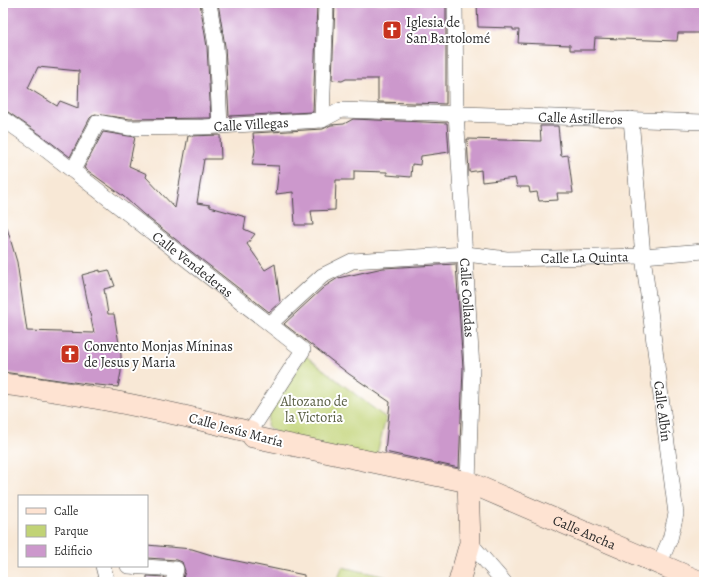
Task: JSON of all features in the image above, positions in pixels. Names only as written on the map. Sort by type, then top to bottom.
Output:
[{"type":"street","points":[[209,3],[216,46],[220,126]]},
{"type":"street","points":[[322,120],[326,3]]},
{"type":"street","name":"Calle Colladas","points":[[455,3],[456,113],[472,368],[468,482]]},
{"type":"street","name":"Calle Villegas","points":[[73,170],[98,122],[129,128],[220,126],[322,120],[341,110],[456,113]]},
{"type":"street","name":"Calle Astilleros","points":[[456,113],[704,122]]},
{"type":"street","name":"Calle Vendederas","points":[[3,119],[73,170],[271,323],[303,350],[250,432]]},
{"type":"street","name":"Calle Albín","points":[[631,119],[643,256],[676,514],[670,539],[658,565]]},
{"type":"street","name":"Calle La Quinta","points":[[271,323],[322,276],[352,261],[466,254],[507,259],[643,256],[704,251]]},
{"type":"street","name":"Calle Jesús María","points":[[3,384],[61,391],[160,410],[250,432],[253,437],[468,482]]},
{"type":"street","points":[[459,582],[470,543],[468,482]]},
{"type":"street","name":"Calle Ancha","points":[[468,482],[658,565],[701,582]]},
{"type":"street","points":[[470,543],[504,582]]},
{"type":"street","points":[[103,567],[107,582]]},
{"type":"street","points":[[144,567],[176,569],[173,582]]},
{"type":"green space","name":"Altozano de la Victoria","points":[[306,356],[386,418],[376,458],[284,439],[267,426],[269,411]]},
{"type":"green space","points":[[342,567],[387,577],[384,582],[337,582]]},
{"type":"green space","points":[[327,578],[337,582],[326,582]]},
{"type":"building","points":[[3,3],[200,3],[207,47],[211,118],[130,119],[95,114],[90,118],[70,157],[41,135],[3,110]],"holes":[[[38,67],[79,71],[78,108],[60,101],[57,106],[28,88]]]},
{"type":"building","points":[[218,3],[317,3],[313,112],[229,116],[225,46]]},
{"type":"building","name":"Iglesia de San Bartolomé","points":[[335,3],[446,4],[446,104],[378,102],[378,79],[346,79],[342,81],[332,80]]},
{"type":"building","points":[[477,3],[704,3],[704,33],[678,33],[677,41],[595,38],[594,50],[570,50],[570,45],[518,43],[519,30],[513,30],[513,28],[478,27]]},
{"type":"building","points":[[353,119],[447,123],[449,152],[421,156],[420,165],[412,164],[411,177],[387,175],[387,172],[354,171],[354,180],[336,180],[335,210],[311,211],[313,225],[295,225],[293,192],[276,194],[279,166],[252,165],[255,151],[253,133],[323,129],[331,125],[344,124]]},
{"type":"building","points":[[540,126],[558,126],[561,156],[568,155],[573,193],[557,193],[558,200],[539,201],[537,192],[530,193],[529,187],[517,187],[515,178],[482,182],[481,170],[469,172],[467,139],[541,141]]},
{"type":"building","points":[[103,132],[135,137],[129,166],[147,174],[146,177],[175,208],[188,136],[220,135],[221,159],[204,159],[197,203],[210,205],[210,207],[246,217],[244,229],[255,234],[247,244],[265,270],[275,264],[280,302],[269,312],[143,214],[123,196],[84,168]]},
{"type":"building","points":[[3,228],[7,228],[17,262],[27,331],[94,333],[82,275],[100,270],[100,272],[109,270],[115,286],[104,289],[108,314],[114,314],[121,355],[121,372],[118,387],[3,372]]},
{"type":"building","points":[[456,264],[463,368],[459,468],[385,452],[390,402],[349,374],[284,324],[324,287],[338,278],[383,268]]},
{"type":"building","points":[[148,545],[192,549],[218,557],[304,575],[304,582],[182,582],[185,571],[182,562],[177,560],[148,558]]},
{"type":"building","points":[[147,576],[165,577],[164,582],[147,582]]},
{"type":"place","name":"Iglesia de San Bartolomé","points":[[392,30]]},
{"type":"place","name":"Convento Monjas Míninas de Jesus y Maria","points":[[70,354]]}]
